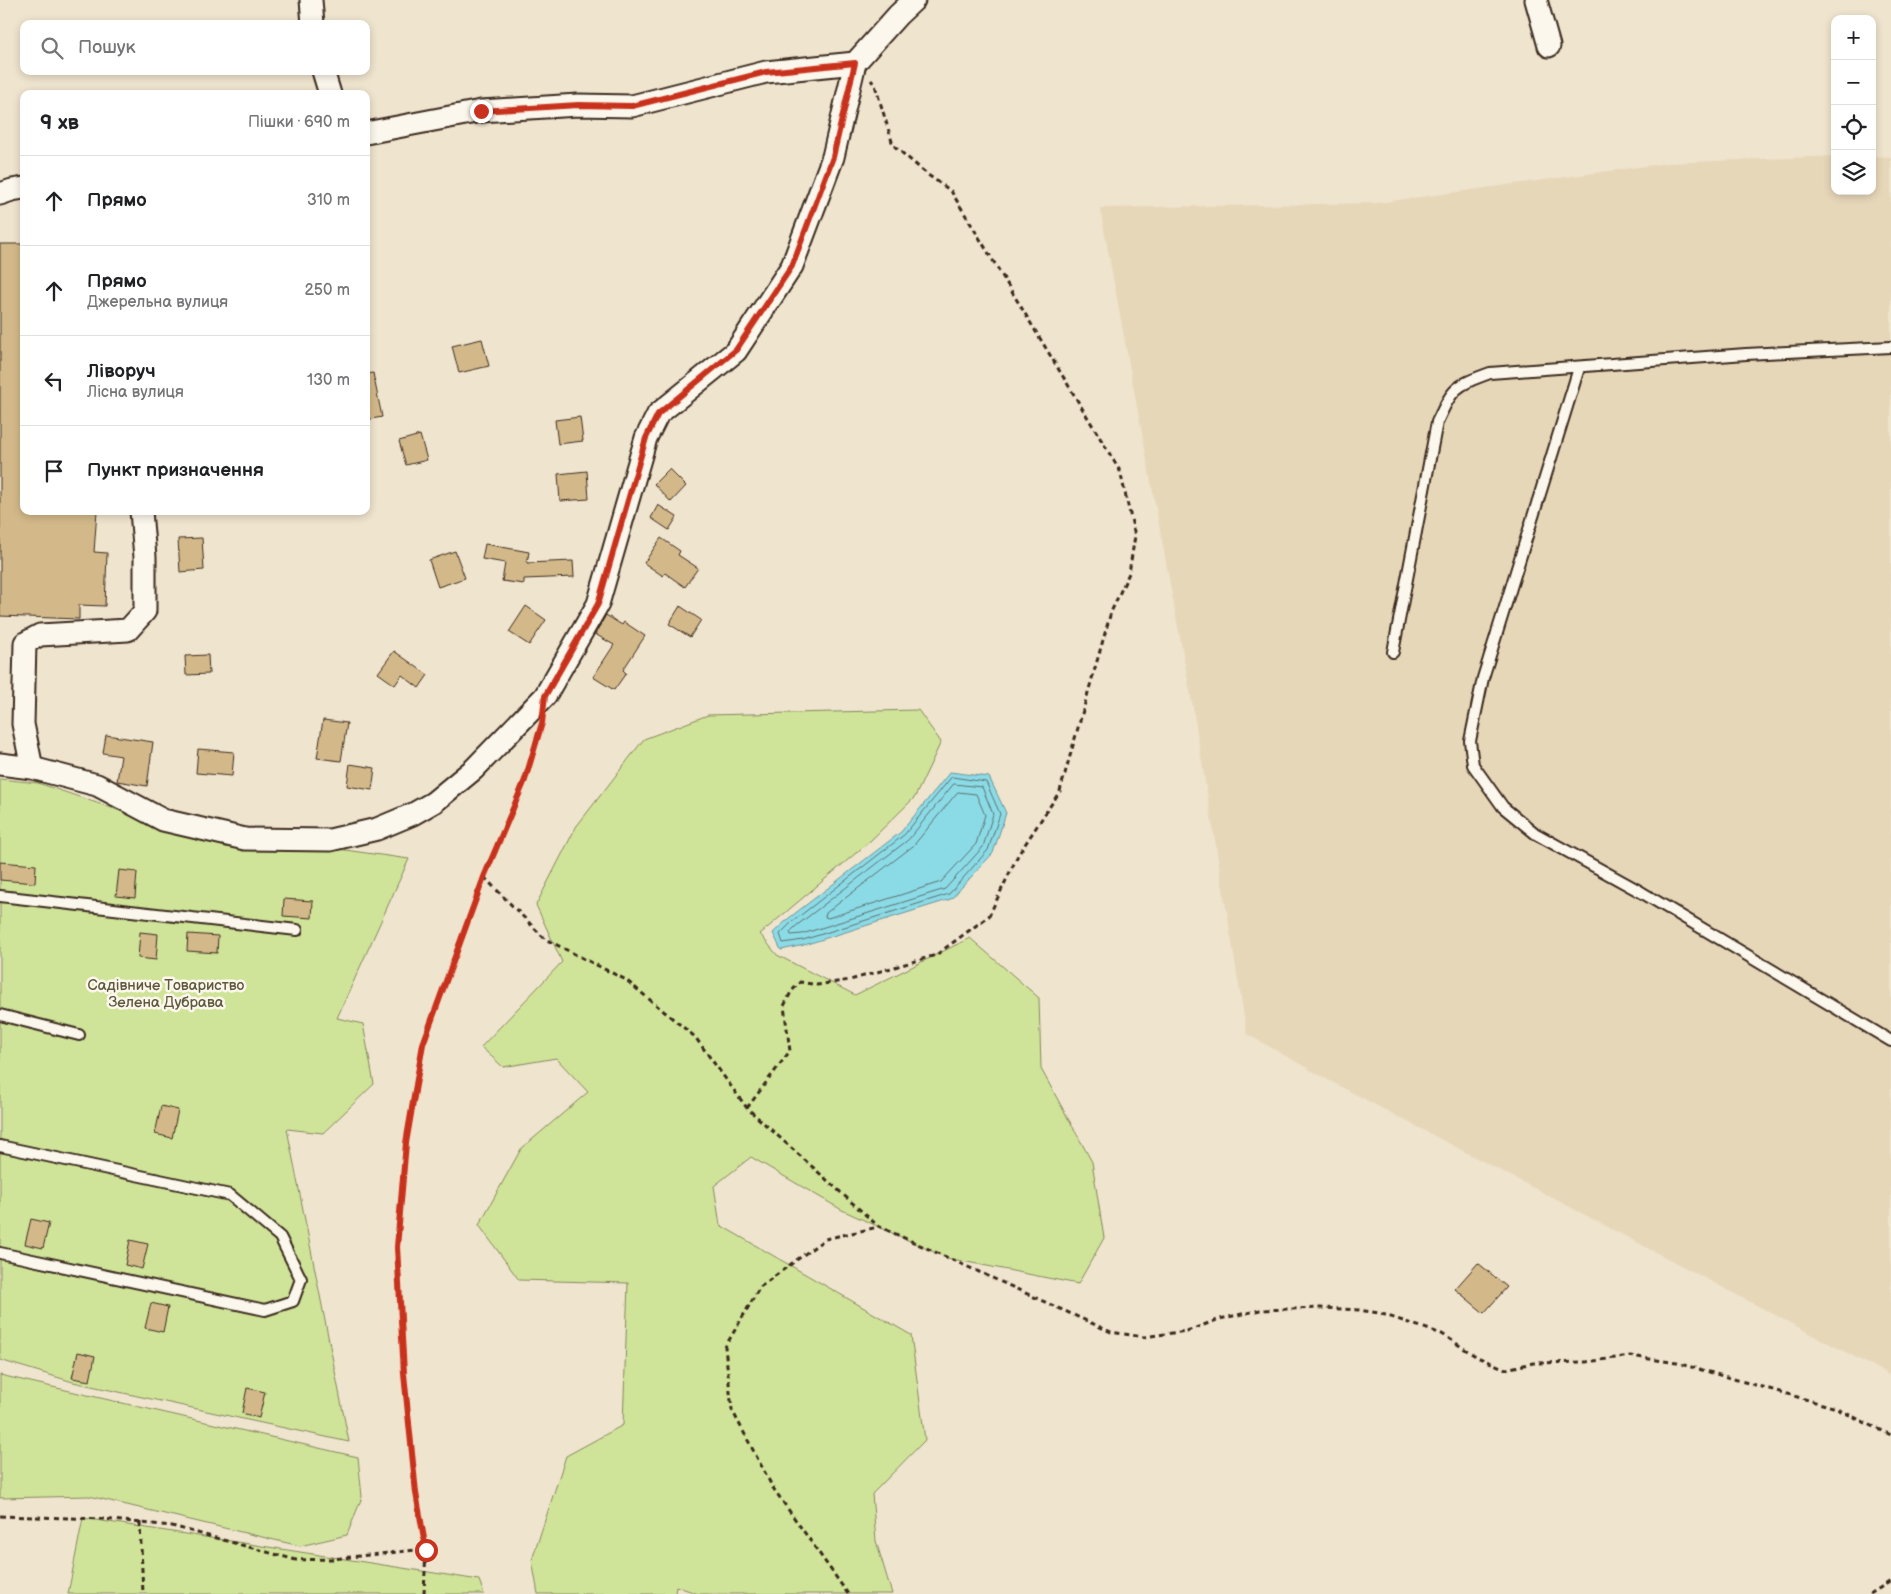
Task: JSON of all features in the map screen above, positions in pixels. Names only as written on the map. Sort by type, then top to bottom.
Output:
[{"type":"street","points":[[311,0],[313,20]]},
{"type":"street","points":[[0,764],[32,768],[97,785],[163,820],[245,839],[330,840],[377,829],[413,814],[434,802],[474,769],[545,696],[598,604],[646,438],[658,414],[736,350],[792,266],[833,157],[855,63],[914,0]]},
{"type":"street","points":[[1536,0],[1549,46]]},
{"type":"street","points":[[370,132],[481,111],[578,105],[632,106],[766,72],[855,63]]},
{"type":"street","points":[[324,75],[329,90]]},
{"type":"street","points":[[0,194],[20,189]]},
{"type":"street","points":[[32,768],[23,724],[25,643],[40,635],[128,630],[145,610],[146,557],[141,515]]},
{"type":"lane","points":[[1393,652],[1437,422],[1451,394],[1465,382],[1490,373],[1579,368],[1746,354],[1891,347]]},
{"type":"lane","points":[[1579,368],[1483,678],[1470,741],[1473,765],[1503,807],[1536,834],[1650,896],[1891,1041]]},
{"type":"lane","points":[[0,896],[297,930]]},
{"type":"lane","points":[[0,1015],[79,1035]]},
{"type":"lane","points":[[0,1146],[230,1195],[280,1237],[301,1279],[293,1301],[265,1310],[0,1254]]},
{"type":"path","points":[[747,1108],[790,1051],[784,1006],[790,992],[800,982],[817,985],[850,980],[936,955],[989,916],[1018,855],[1060,791],[1111,612],[1129,573],[1135,536],[1120,471],[950,191],[893,145],[875,85],[855,63]]},
{"type":"path","points":[[424,1594],[426,1550],[416,1493],[404,1364],[397,1247],[406,1143],[423,1044],[484,877],[525,780],[542,723],[545,696]]},
{"type":"path","points":[[484,877],[545,940],[626,980],[696,1038],[747,1108],[878,1226],[1111,1332],[1144,1337],[1187,1331],[1220,1319],[1260,1310],[1321,1308],[1372,1312],[1442,1334],[1477,1357],[1506,1369],[1533,1363],[1586,1362],[1630,1356],[1678,1363],[1833,1407],[1891,1435]]},
{"type":"path","points":[[848,1594],[773,1488],[732,1410],[725,1347],[760,1287],[825,1239],[878,1226]]},
{"type":"path","points":[[0,1516],[103,1518],[172,1526],[296,1560],[332,1559],[426,1550]]},
{"type":"path","points":[[140,1522],[143,1594]]},
{"type":"path","points":[[1870,1594],[1891,1581]]},
{"type":"shaded area","points":[[1831,156],[1831,195],[1876,195],[1876,156],[1891,157],[1891,1376],[1330,1081],[1247,1034],[1192,702],[1100,208],[1377,203],[1667,163]]},
{"type":"green space","points":[[918,710],[941,742],[915,797],[869,842],[760,934],[777,955],[855,995],[970,938],[1039,998],[1041,1069],[1092,1162],[1104,1238],[1078,1284],[947,1258],[842,1210],[751,1157],[714,1186],[720,1225],[911,1335],[925,1440],[872,1494],[876,1541],[892,1594],[698,1594],[676,1586],[675,1594],[538,1594],[532,1560],[566,1456],[623,1425],[628,1283],[519,1280],[479,1225],[521,1149],[588,1092],[556,1058],[503,1067],[481,1047],[562,962],[536,905],[576,827],[644,739],[708,715]]},
{"type":"green space","name":"Садівниче Товариство Зелена Дубрава","points":[[0,779],[38,783],[159,824],[409,859],[337,1018],[363,1024],[374,1084],[323,1133],[287,1129],[349,1442],[73,1382],[0,1360]]},
{"type":"green space","points":[[0,1375],[358,1457],[362,1497],[347,1535],[300,1546],[89,1496],[0,1498]]},
{"type":"green space","points":[[83,1518],[479,1580],[484,1594],[68,1594]]},
{"type":"water","points":[[950,772],[989,777],[1006,813],[993,853],[951,899],[804,945],[781,950],[773,933],[789,918],[901,832]]},
{"type":"building","points":[[0,244],[20,244],[20,515],[97,515],[94,552],[107,553],[105,606],[79,605],[79,619],[0,616]]},
{"type":"building","points":[[482,339],[489,366],[459,373],[452,346]]},
{"type":"building","points":[[370,373],[373,373],[382,417],[370,419]]},
{"type":"building","points":[[580,417],[583,441],[558,444],[555,420]]},
{"type":"building","points":[[420,435],[427,460],[406,465],[399,441]]},
{"type":"building","points":[[669,469],[686,486],[671,502],[654,484]]},
{"type":"building","points":[[587,471],[589,499],[560,501],[558,474]]},
{"type":"building","points":[[658,505],[677,517],[669,530],[651,518]]},
{"type":"building","points":[[202,538],[204,570],[180,572],[178,539]]},
{"type":"building","points":[[661,538],[680,551],[678,555],[698,568],[685,587],[665,573],[663,576],[644,563]]},
{"type":"building","points":[[485,544],[529,552],[527,563],[573,561],[574,577],[524,579],[524,584],[502,581],[505,563],[482,559]]},
{"type":"building","points":[[455,551],[465,578],[438,587],[429,560]]},
{"type":"building","points":[[526,606],[546,620],[529,645],[509,632]]},
{"type":"building","points":[[680,606],[701,620],[690,637],[669,624]]},
{"type":"building","points":[[606,615],[622,625],[624,622],[645,636],[623,670],[626,673],[614,690],[593,677],[614,645],[595,634]]},
{"type":"building","points":[[394,651],[428,675],[419,688],[402,675],[395,685],[378,673]]},
{"type":"building","points":[[208,655],[209,674],[186,675],[185,656]]},
{"type":"building","points":[[323,720],[347,723],[341,761],[317,758]]},
{"type":"building","points":[[106,735],[153,742],[147,786],[117,781],[121,756],[103,753]]},
{"type":"building","points":[[198,749],[234,752],[232,776],[196,773]]},
{"type":"building","points":[[350,764],[375,768],[372,790],[347,786]]},
{"type":"building","points":[[0,862],[36,865],[35,883],[0,880]]},
{"type":"building","points":[[119,870],[137,872],[135,898],[116,896]]},
{"type":"building","points":[[284,899],[313,901],[312,918],[283,916]]},
{"type":"building","points":[[140,932],[158,934],[156,960],[138,958]]},
{"type":"building","points":[[188,934],[218,936],[217,953],[187,951]]},
{"type":"building","points":[[161,1106],[178,1110],[172,1138],[155,1134]]},
{"type":"building","points":[[31,1219],[49,1223],[43,1248],[25,1244]]},
{"type":"building","points":[[130,1240],[148,1244],[142,1269],[125,1265]]},
{"type":"building","points":[[1478,1263],[1507,1287],[1484,1313],[1455,1289]]},
{"type":"building","points":[[151,1303],[168,1307],[163,1332],[145,1328]]},
{"type":"building","points":[[78,1352],[95,1356],[90,1381],[72,1378]]},
{"type":"building","points":[[247,1388],[265,1392],[259,1418],[242,1413]]},
{"type":"route","points":[[426,1550],[416,1493],[404,1374],[397,1247],[406,1143],[423,1044],[484,877],[525,780],[542,723],[545,696],[598,604],[646,438],[658,414],[736,350],[792,266],[833,157],[855,63],[766,72],[632,106],[578,105],[481,111]]}]
